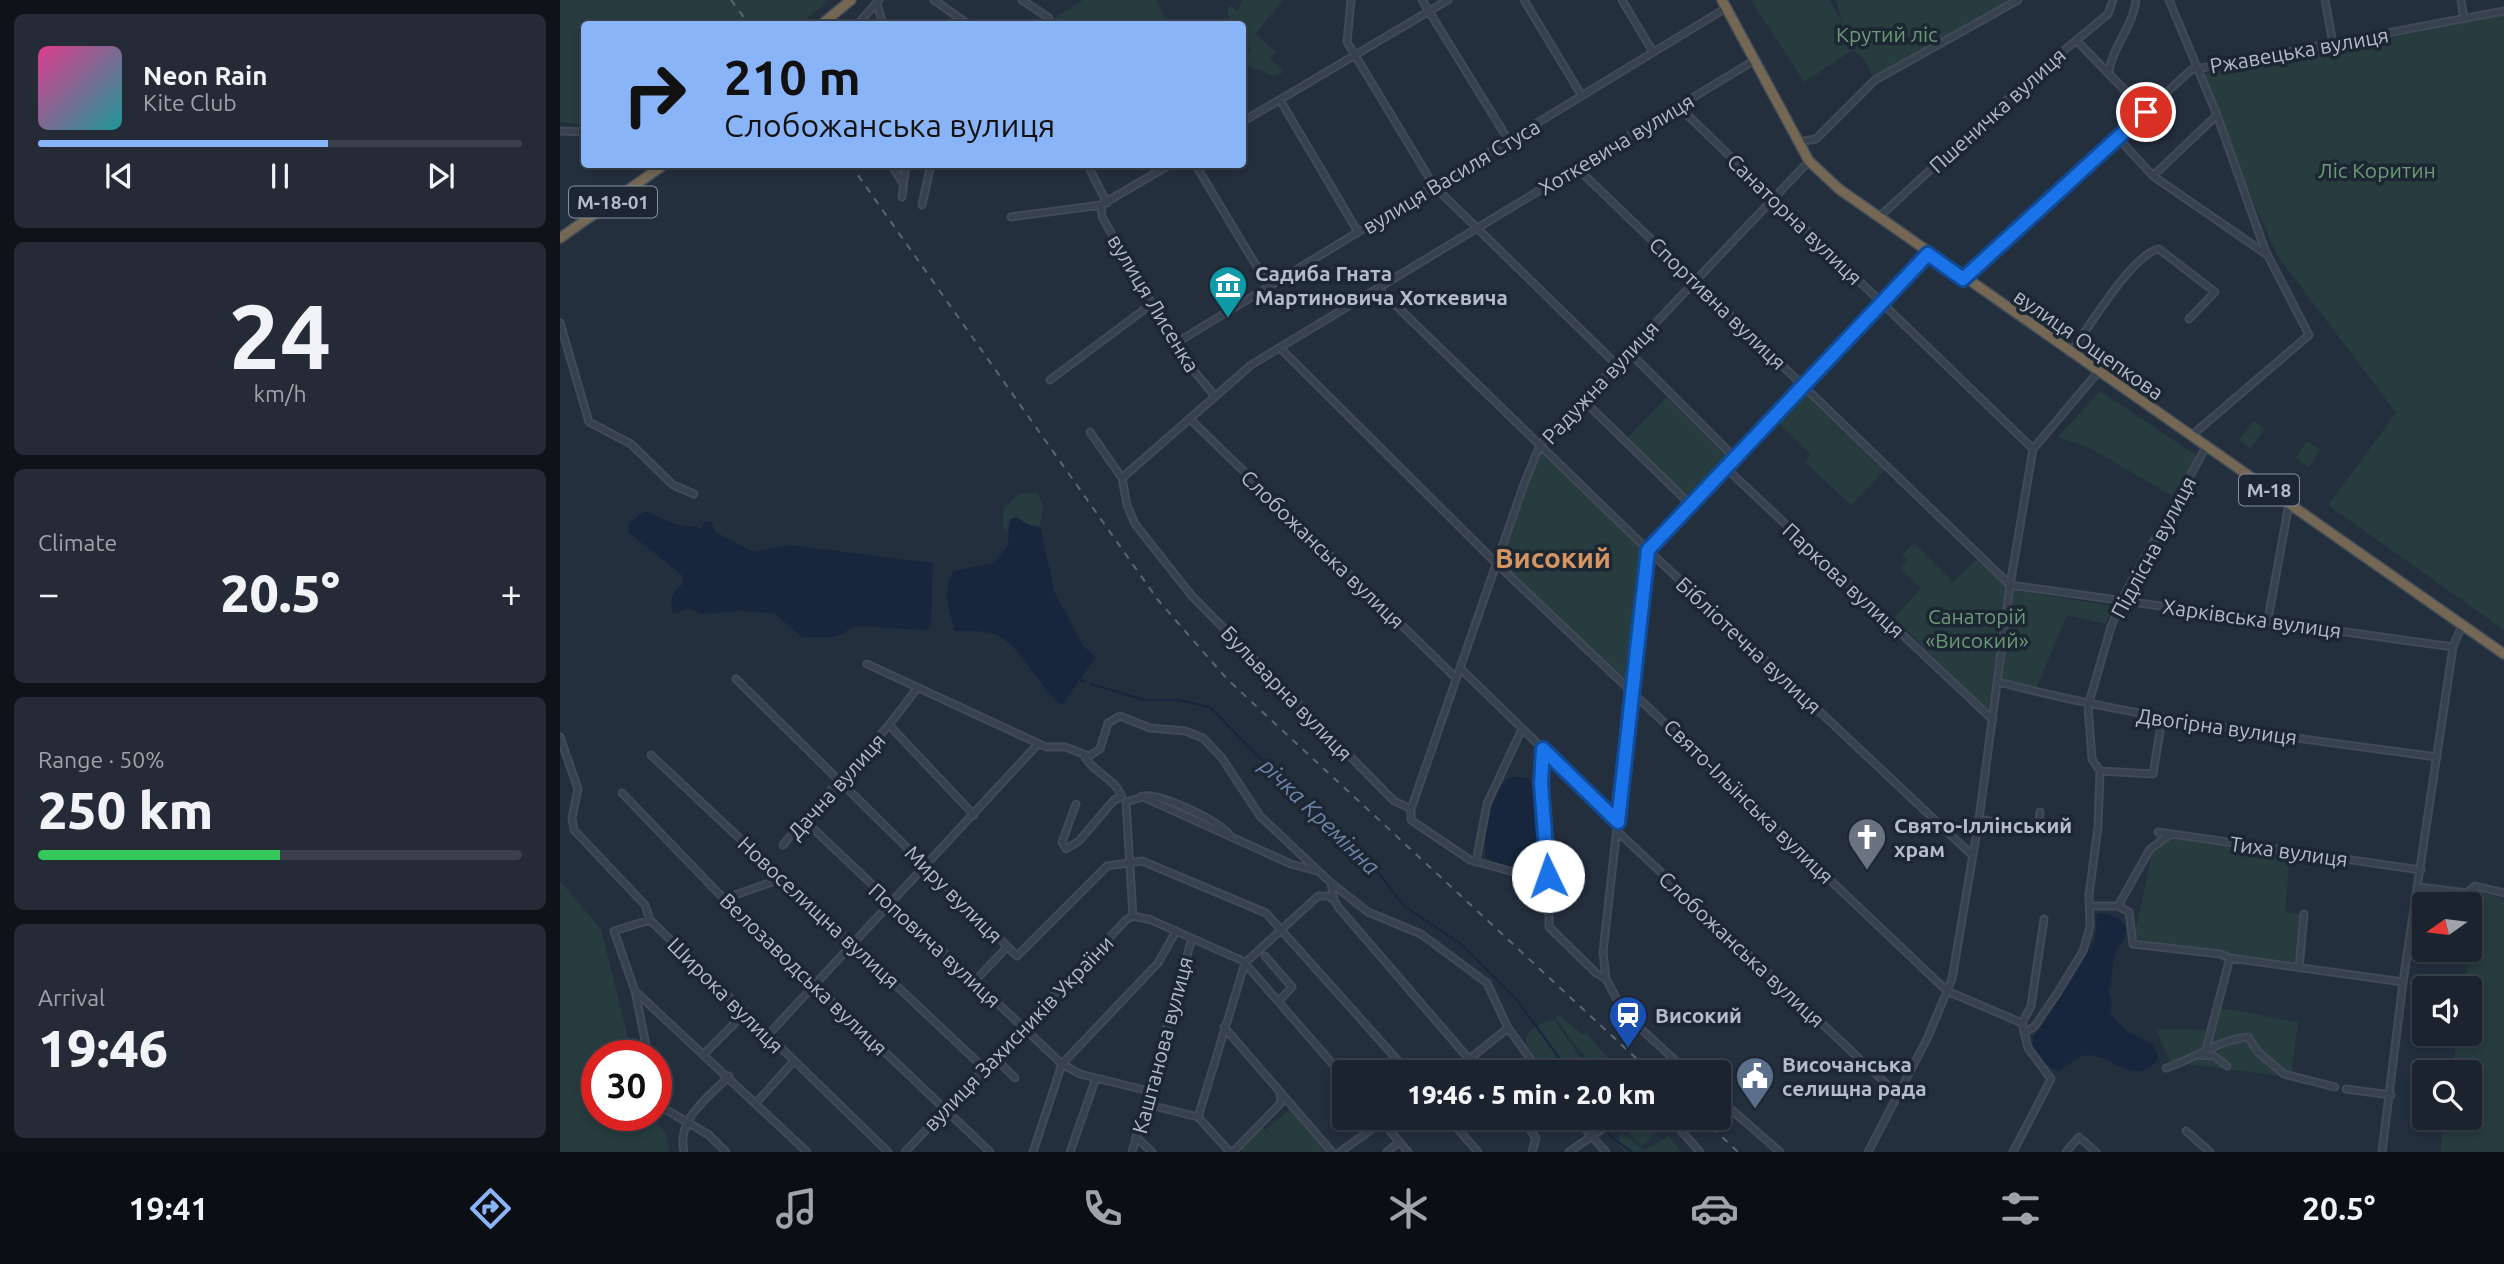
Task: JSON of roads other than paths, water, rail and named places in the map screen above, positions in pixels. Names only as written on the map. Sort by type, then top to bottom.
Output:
[{"type":"highway","points":[[826,21],[851,0]]},
{"type":"highway","name":"вулиця Ощепкова","points":[[1724,4],[1809,161],[1839,189],[1877,219],[2504,654]]},
{"type":"highway","name":"М-18-01","points":[[560,238],[659,168]]},
{"type":"street","points":[[867,0],[877,4]]},
{"type":"street","points":[[933,0],[964,21]]},
{"type":"street","points":[[1022,0],[1049,18]]},
{"type":"street","points":[[1351,0],[1347,42],[1434,186],[1616,364]]},
{"type":"street","points":[[1422,0],[1509,141]]},
{"type":"street","points":[[1246,120],[1448,0]]},
{"type":"street","points":[[1524,0],[1582,96]]},
{"type":"street","points":[[1622,0],[1653,52]]},
{"type":"street","points":[[1798,142],[1816,139],[1875,80],[2018,0]]},
{"type":"street","name":"Пшеничка вулиця","points":[[1877,219],[2108,14],[2113,0]]},
{"type":"street","points":[[2109,71],[2118,43],[2130,26],[2136,0]]},
{"type":"street","points":[[2169,0],[2217,115],[2268,256],[2309,335],[2191,436]]},
{"type":"street","points":[[2325,0],[2333,44]]},
{"type":"street","points":[[2461,0],[2464,19]]},
{"type":"street","points":[[861,21],[877,4]]},
{"type":"street","points":[[877,4],[882,21]]},
{"type":"street","name":"вулиця Василя Стуса","points":[[1176,343],[1582,96],[1724,4]]},
{"type":"street","name":"Ржавецька вулиця","points":[[1963,279],[2182,78],[2196,70],[2504,11]]},
{"type":"street","points":[[2076,40],[2146,112]]},
{"type":"street","name":"Хоткевича вулиця","points":[[1122,478],[1251,365],[1755,60]]},
{"type":"street","points":[[1280,100],[1359,232]]},
{"type":"street","name":"Санаторна вулиця","points":[[1678,106],[2033,449]]},
{"type":"street","points":[[2152,176],[2217,115]]},
{"type":"street","points":[[560,131],[581,132]]},
{"type":"street","points":[[2118,138],[2152,176],[2268,256]]},
{"type":"street","name":"Радужна вулиця","points":[[1411,809],[1540,444],[1809,161]]},
{"type":"street","name":"Спортивна вулиця","points":[[1577,167],[2010,585]]},
{"type":"street","points":[[893,168],[902,182]]},
{"type":"street","points":[[902,197],[904,168]]},
{"type":"street","points":[[922,205],[929,168]]},
{"type":"street","name":"вулиця Лисенка","points":[[1089,168],[1104,204],[1102,217],[1176,343],[1182,358],[1215,397]]},
{"type":"street","points":[[1011,217],[1104,204],[1162,168]]},
{"type":"street","points":[[1197,168],[1269,287]]},
{"type":"street","points":[[2070,353],[2130,271],[2150,251],[2159,249],[2215,292],[2189,319]]},
{"type":"street","points":[[1606,979],[1603,952],[1648,550],[1928,254]]},
{"type":"street","name":"Бібліотечна вулиця","points":[[1378,288],[1648,550],[1972,855]]},
{"type":"street","points":[[1050,380],[1153,303]]},
{"type":"street","points":[[560,323],[589,422],[631,444],[673,485],[694,494]]},
{"type":"street","name":"Свято-Ільїнська вулиця","points":[[1280,348],[1496,563],[1947,991]]},
{"type":"street","points":[[1628,351],[1735,458]]},
{"type":"street","points":[[1868,1152],[1947,991],[1979,819],[2010,585],[2033,449],[2098,372]]},
{"type":"street","points":[[1583,399],[1691,505]]},
{"type":"street","name":"Слобожанська вулиця","points":[[1189,419],[1456,678]]},
{"type":"street","name":"Бульварна вулиця","points":[[1090,432],[1122,478],[1127,505],[1135,524],[1192,596],[1394,801],[1411,809],[1411,820],[1476,862],[1510,871],[1548,876]]},
{"type":"street","name":"Підлісна вулиця","points":[[2024,1033],[2041,1018],[2083,951],[2090,927],[2089,895],[2098,827],[2100,771],[2092,759],[2088,706],[2111,627],[2122,599],[2206,447]]},
{"type":"street","name":"Паркова вулиця","points":[[1726,468],[1993,720]]},
{"type":"street","points":[[2268,620],[2289,503]]},
{"type":"street","name":"Харківська вулиця","points":[[2010,585],[2453,647]]},
{"type":"street","points":[[2382,1152],[2403,982],[2453,647],[2462,625]]},
{"type":"street","points":[[867,664],[1038,744],[1089,756],[1098,752],[1111,720],[1120,716],[1150,729],[1185,731],[1203,738],[1222,758],[1260,816],[1331,883],[1368,912],[1421,934],[1444,954],[1475,972],[1487,983],[1507,1028],[1531,1060]]},
{"type":"street","points":[[1460,668],[1618,822]]},
{"type":"street","name":"Миру вулиця","points":[[736,679],[1017,956],[1107,866],[1130,860]]},
{"type":"street","name":"Двогірна вулиця","points":[[1999,682],[2088,706],[2162,719],[2437,757]]},
{"type":"street","name":"Дачна вулиця","points":[[783,845],[803,819],[842,782],[890,726],[917,688]]},
{"type":"street","points":[[2100,771],[2153,775],[2162,719]]},
{"type":"street","points":[[890,726],[974,815]]},
{"type":"street","points":[[1476,862],[1487,803],[1522,729]]},
{"type":"street","name":"Широка вулиця","points":[[560,737],[579,789],[572,818],[574,830],[645,905],[650,920],[888,1152]]},
{"type":"street","points":[[768,1035],[1038,744]]},
{"type":"street","points":[[1543,749],[1541,783],[1548,876],[1548,922],[1554,934],[1606,979],[1619,1003],[1640,1028],[1675,1060]]},
{"type":"street","points":[[1083,753],[1096,772],[1117,786],[1126,802],[1133,916],[1192,937],[1245,963],[1332,1063]]},
{"type":"street","name":"Новоселищна вулиця","points":[[651,755],[985,1069]]},
{"type":"street","name":"Велозаводська вулиця","points":[[622,793],[724,899],[990,1152]]},
{"type":"street","points":[[1126,802],[1151,794],[1212,818],[1231,837]]},
{"type":"street","points":[[1076,804],[1062,842],[1066,849],[1079,841],[1114,800],[1121,797]]},
{"type":"street","points":[[1140,797],[1291,864],[1319,872]]},
{"type":"street","points":[[1979,819],[2038,831],[2040,812]]},
{"type":"street","name":"Поповича вулиця","points":[[803,819],[1062,1064]]},
{"type":"street","name":"Слобожанська вулиця","points":[[1617,831],[1898,1095]]},
{"type":"street","name":"Тиха вулиця","points":[[2158,832],[2421,870]]},
{"type":"street","points":[[2118,906],[2150,849],[2171,834]]},
{"type":"street","points":[[1130,860],[1142,861],[1266,913],[1283,927],[1398,1060]]},
{"type":"street","points":[[724,899],[783,878]]},
{"type":"street","points":[[1331,883],[1334,900]]},
{"type":"street","points":[[2419,887],[2467,893],[2476,886],[2504,893]]},
{"type":"street","points":[[1198,1117],[1245,963],[1321,895],[1334,900],[1469,1058]]},
{"type":"street","points":[[2091,906],[2118,906],[2129,912],[2133,944],[2169,946],[2230,958],[2403,982]]},
{"type":"street","points":[[2299,968],[2304,914]]},
{"type":"street","name":"вулиця Захисників України","points":[[905,1152],[1126,920],[1133,916]]},
{"type":"street","points":[[2013,1152],[2051,1079],[2035,1061],[2022,1023],[2031,1006],[2044,919]]},
{"type":"street","points":[[645,1040],[635,991],[614,931],[650,920]]},
{"type":"street","points":[[1033,1152],[1062,1064],[1158,963],[1176,931]]},
{"type":"street","name":"Каштанова вулиця","points":[[1132,1152],[1192,937]]},
{"type":"street","points":[[974,982],[1007,947]]},
{"type":"street","points":[[1265,956],[1292,987],[1279,1001]]},
{"type":"street","points":[[2206,1049],[2230,958]]},
{"type":"street","points":[[635,991],[729,1076],[807,1152]]},
{"type":"street","points":[[1947,991],[2022,1023]]},
{"type":"street","points":[[704,1054],[744,1014]]},
{"type":"street","points":[[1224,1027],[1332,1152]]},
{"type":"street","points":[[1467,1060],[1507,1028]]},
{"type":"street","points":[[2166,1068],[2199,1055],[2206,1049],[2248,1037],[2258,1052],[2284,1074],[2335,1087]]},
{"type":"street","points":[[2199,1055],[2214,1056],[2227,1066]]},
{"type":"street","points":[[995,1058],[1015,1078]]},
{"type":"street","points":[[755,1103],[793,1062]]},
{"type":"street","points":[[1062,1064],[1096,1078],[1149,1091]]},
{"type":"street","points":[[684,1152],[681,1140],[687,1121],[729,1076]]},
{"type":"street","points":[[1070,1152],[1096,1078]]},
{"type":"street","points":[[2346,1089],[2391,1095]]},
{"type":"street","points":[[1146,1104],[1198,1117],[1232,1152],[1281,1103],[1280,1092]]},
{"type":"street","points":[[1731,1109],[1780,1152]]},
{"type":"street","points":[[672,1113],[687,1121],[726,1152]]},
{"type":"street","points":[[1340,1152],[1368,1130]]},
{"type":"street","points":[[1390,1130],[1408,1152]]},
{"type":"street","points":[[1459,1130],[1478,1152]]},
{"type":"street","points":[[1530,1130],[1536,1138],[1532,1152]]},
{"type":"street","points":[[1586,1130],[1606,1152]]},
{"type":"street","points":[[1569,1152],[1601,1130]]},
{"type":"street","points":[[1681,1130],[1700,1152]]},
{"type":"street","points":[[2186,1131],[2210,1152]]},
{"type":"street","points":[[1136,1137],[1152,1152]]},
{"type":"street","points":[[2066,1152],[2079,1137],[2096,1152]]},
{"type":"street","points":[[1387,1152],[1399,1142]]},
{"type":"water","points":[[645,511],[677,525],[702,528],[704,522],[712,522],[714,531],[753,552],[790,545],[933,563],[931,625],[926,630],[856,626],[835,637],[802,637],[774,613],[738,611],[701,614],[689,608],[673,614],[672,598],[682,585],[683,576],[628,532],[630,522]]},
{"type":"water","points":[[1016,517],[1031,526],[1040,527],[1055,593],[1083,646],[1096,657],[1062,705],[1012,646],[994,634],[955,631],[950,616],[947,593],[954,571],[994,563],[1008,545],[1010,519]]},
{"type":"water","points":[[1511,777],[1530,778],[1537,804],[1542,864],[1520,868],[1506,867],[1486,857],[1485,837],[1489,813],[1498,791]]},
{"type":"water","points":[[2101,913],[2117,917],[2126,927],[2125,936],[2113,962],[2108,991],[2112,1001],[2110,1013],[2128,1031],[2153,1045],[2158,1060],[2149,1068],[2131,1071],[2097,1056],[2088,1055],[2080,1057],[2059,1071],[2040,1059],[2034,1049],[2033,1038],[2095,940],[2097,915]]},
{"type":"waterway","name":"річка Кремінна","points":[[1081,681],[1085,682]]},
{"type":"waterway","name":"річка Кремінна","points":[[1091,684],[1145,700],[1177,700],[1210,707],[1288,787],[1361,850],[1404,906],[1461,944],[1517,1000],[1561,1060]]},
{"type":"waterway","name":"річка Кремінна","points":[[1607,1130],[1611,1137],[1632,1152]]},
{"type":"railway","points":[[731,0],[747,21]]},
{"type":"railway","points":[[853,168],[1158,600],[1227,679],[1638,1060]]},
{"type":"railway","points":[[1715,1130],[1738,1152]]},
{"type":"place","name":"Садиба Гната Мартиновича Хоткевича","points":[[1228,319]]},
{"type":"place","name":"Свято-Іллінський храм","points":[[1867,871]]},
{"type":"place","name":"Високий","points":[[1628,1049]]},
{"type":"place","name":"Височанська селищна рада","points":[[1755,1110]]},
{"type":"district","name":"Високий","points":[[1553,557]]},
{"type":"park label","name":"Крутий ліс","points":[[1887,34]]},
{"type":"park label","name":"Ліс Коритин","points":[[2377,170]]},
{"type":"park label","name":"Санаторій «Високий»","points":[[1977,628]]}]
